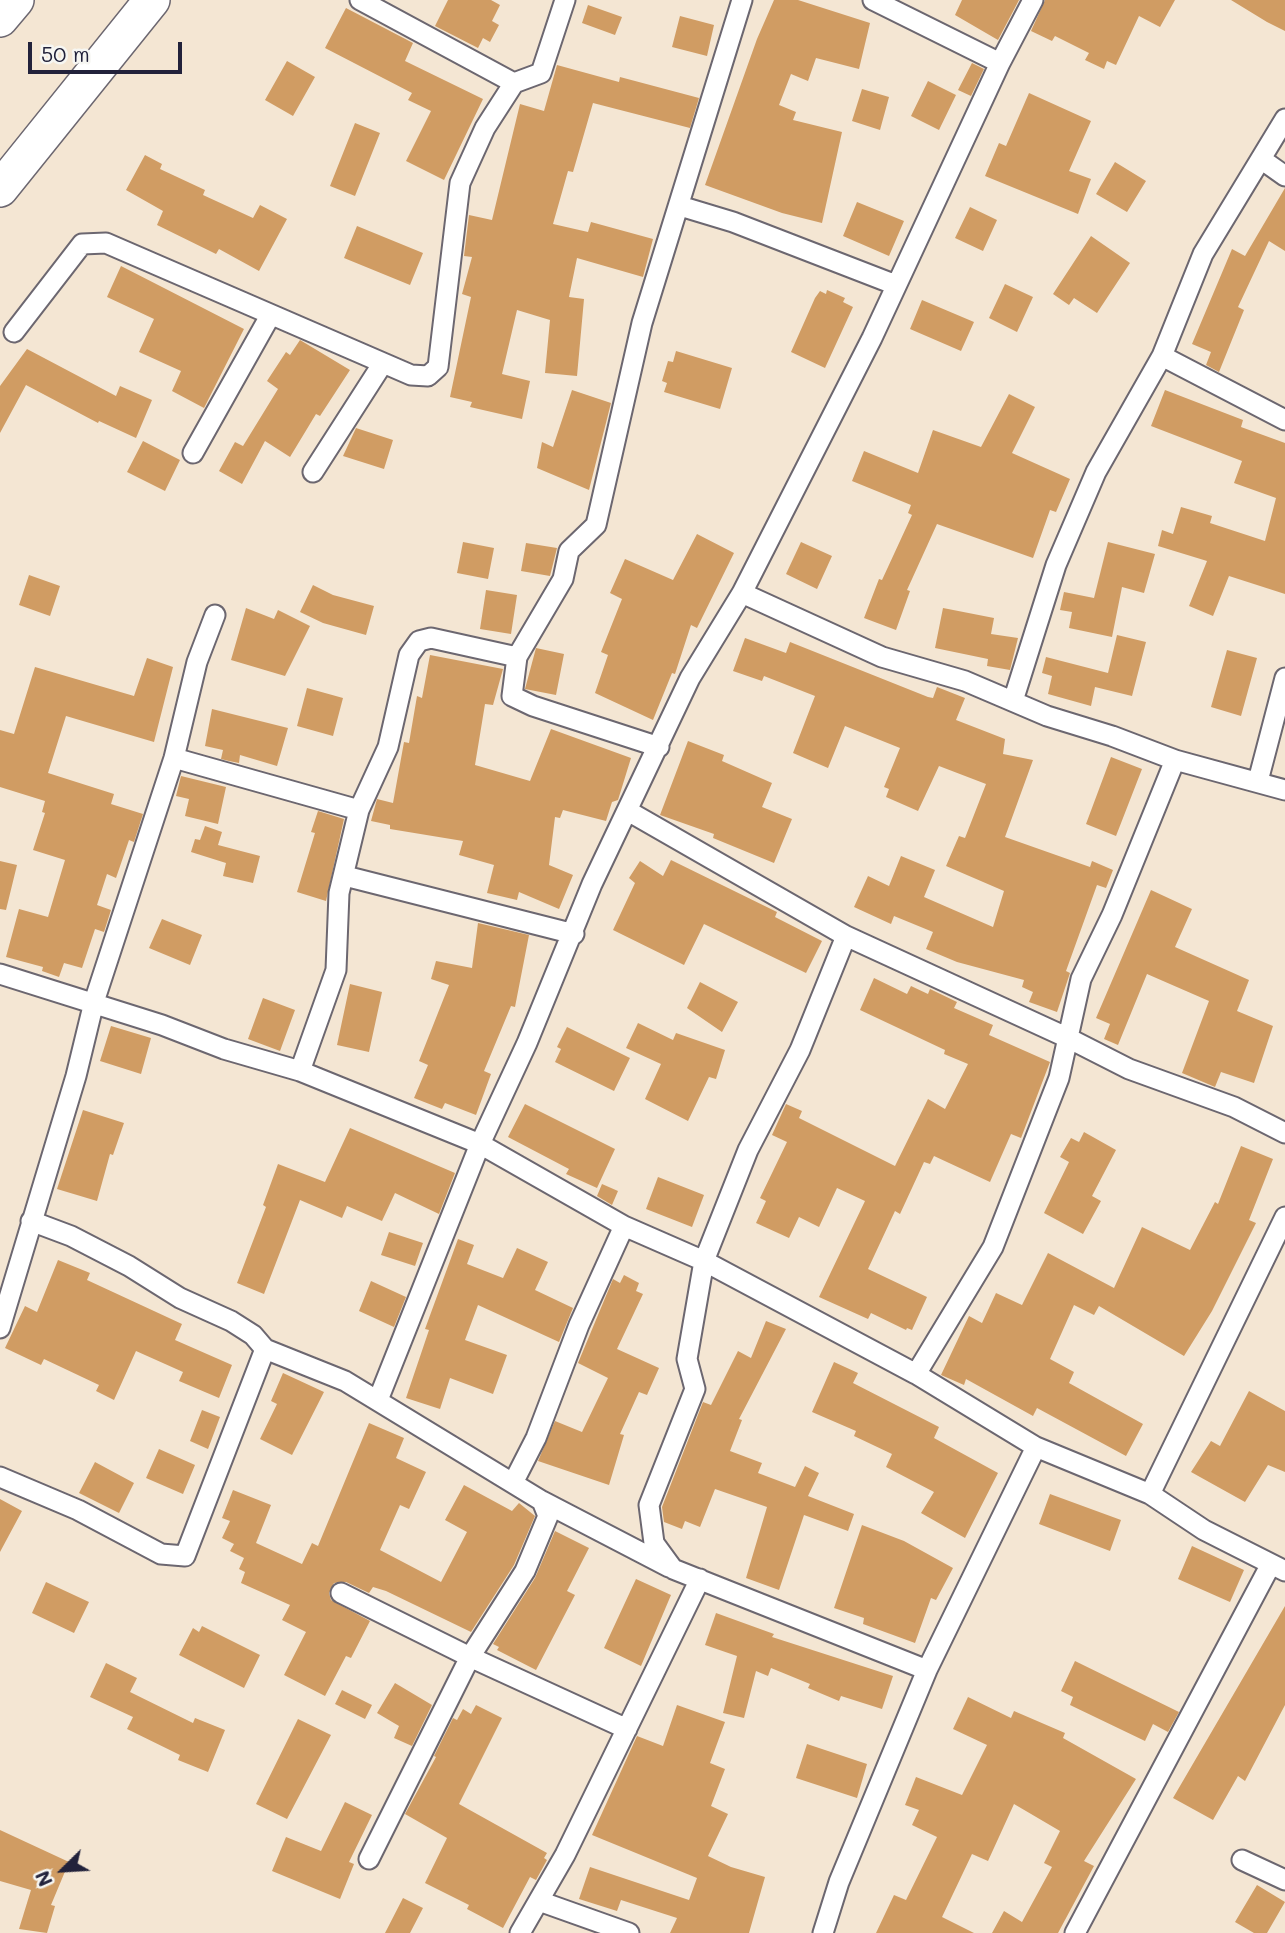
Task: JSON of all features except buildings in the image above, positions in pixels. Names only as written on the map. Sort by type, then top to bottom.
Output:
[{"type":"highway","points":[[0,19],[16,0]]},
{"type":"highway","points":[[0,189],[152,0]]},
{"type":"street","points":[[360,0],[514,83]]},
{"type":"street","points":[[14,332],[82,244],[106,243],[411,375],[428,376],[439,367],[460,183],[485,128],[514,83],[541,73],[565,0]]},
{"type":"street","points":[[659,747],[533,706],[512,696],[517,657],[563,579],[569,551],[596,525],[642,323],[742,0]]},
{"type":"street","points":[[873,0],[1000,63]]},
{"type":"street","points":[[378,1400],[480,1144],[574,934],[592,884],[690,678],[742,593],[872,338],[1000,63],[1033,0]]},
{"type":"street","points":[[1013,701],[1055,565],[1091,484],[1162,356],[1203,254],[1285,119]]},
{"type":"street","points":[[1261,159],[1285,176]]},
{"type":"street","points":[[680,206],[733,222],[896,285]]},
{"type":"street","points":[[193,453],[270,316]]},
{"type":"street","points":[[1162,356],[1285,420]]},
{"type":"street","points":[[313,472],[383,363]]},
{"type":"street","points":[[742,593],[882,657],[965,681],[1175,760],[1285,790]]},
{"type":"street","points":[[0,1328],[13,1294],[31,1221],[76,1076],[93,1002],[174,758],[197,662],[215,615]]},
{"type":"street","points":[[300,1071],[336,970],[340,893],[359,810],[388,747],[408,655],[419,641],[431,638],[447,640],[484,652],[517,657]]},
{"type":"street","points":[[1258,781],[1285,678]]},
{"type":"street","points":[[174,758],[359,810]]},
{"type":"street","points":[[916,1374],[993,1247],[1059,1078],[1082,979],[1112,915],[1175,760]]},
{"type":"street","points":[[628,811],[846,936],[1068,1038],[1129,1069],[1234,1107],[1285,1133]]},
{"type":"street","points":[[345,876],[574,934]]},
{"type":"street","points":[[673,1569],[654,1543],[649,1505],[695,1389],[687,1359],[704,1261],[748,1150],[800,1051],[846,936]]},
{"type":"street","points":[[0,974],[93,1002],[224,1049],[300,1071],[480,1144],[624,1226],[704,1261],[916,1374],[1036,1447],[1150,1494],[1204,1530],[1278,1568],[1075,1933]]},
{"type":"street","points":[[1150,1494],[1285,1217]]},
{"type":"street","points":[[31,1221],[94,1248],[180,1298],[231,1321],[253,1335],[265,1349],[322,1371],[378,1400],[514,1481],[542,1501],[673,1569],[927,1670]]},
{"type":"street","points":[[514,1481],[536,1438],[579,1325],[624,1226]]},
{"type":"street","points":[[0,1477],[78,1510],[162,1554],[185,1556],[265,1349]]},
{"type":"street","points":[[823,1933],[838,1882],[927,1670],[1036,1447]]},
{"type":"street","points":[[369,1859],[470,1657],[525,1571],[548,1516],[542,1501]]},
{"type":"street","points":[[520,1933],[627,1729],[700,1579]]},
{"type":"street","points":[[341,1593],[470,1657],[627,1729]]},
{"type":"street","points":[[1242,1860],[1285,1880]]},
{"type":"street","points":[[539,1901],[629,1933]]}]
